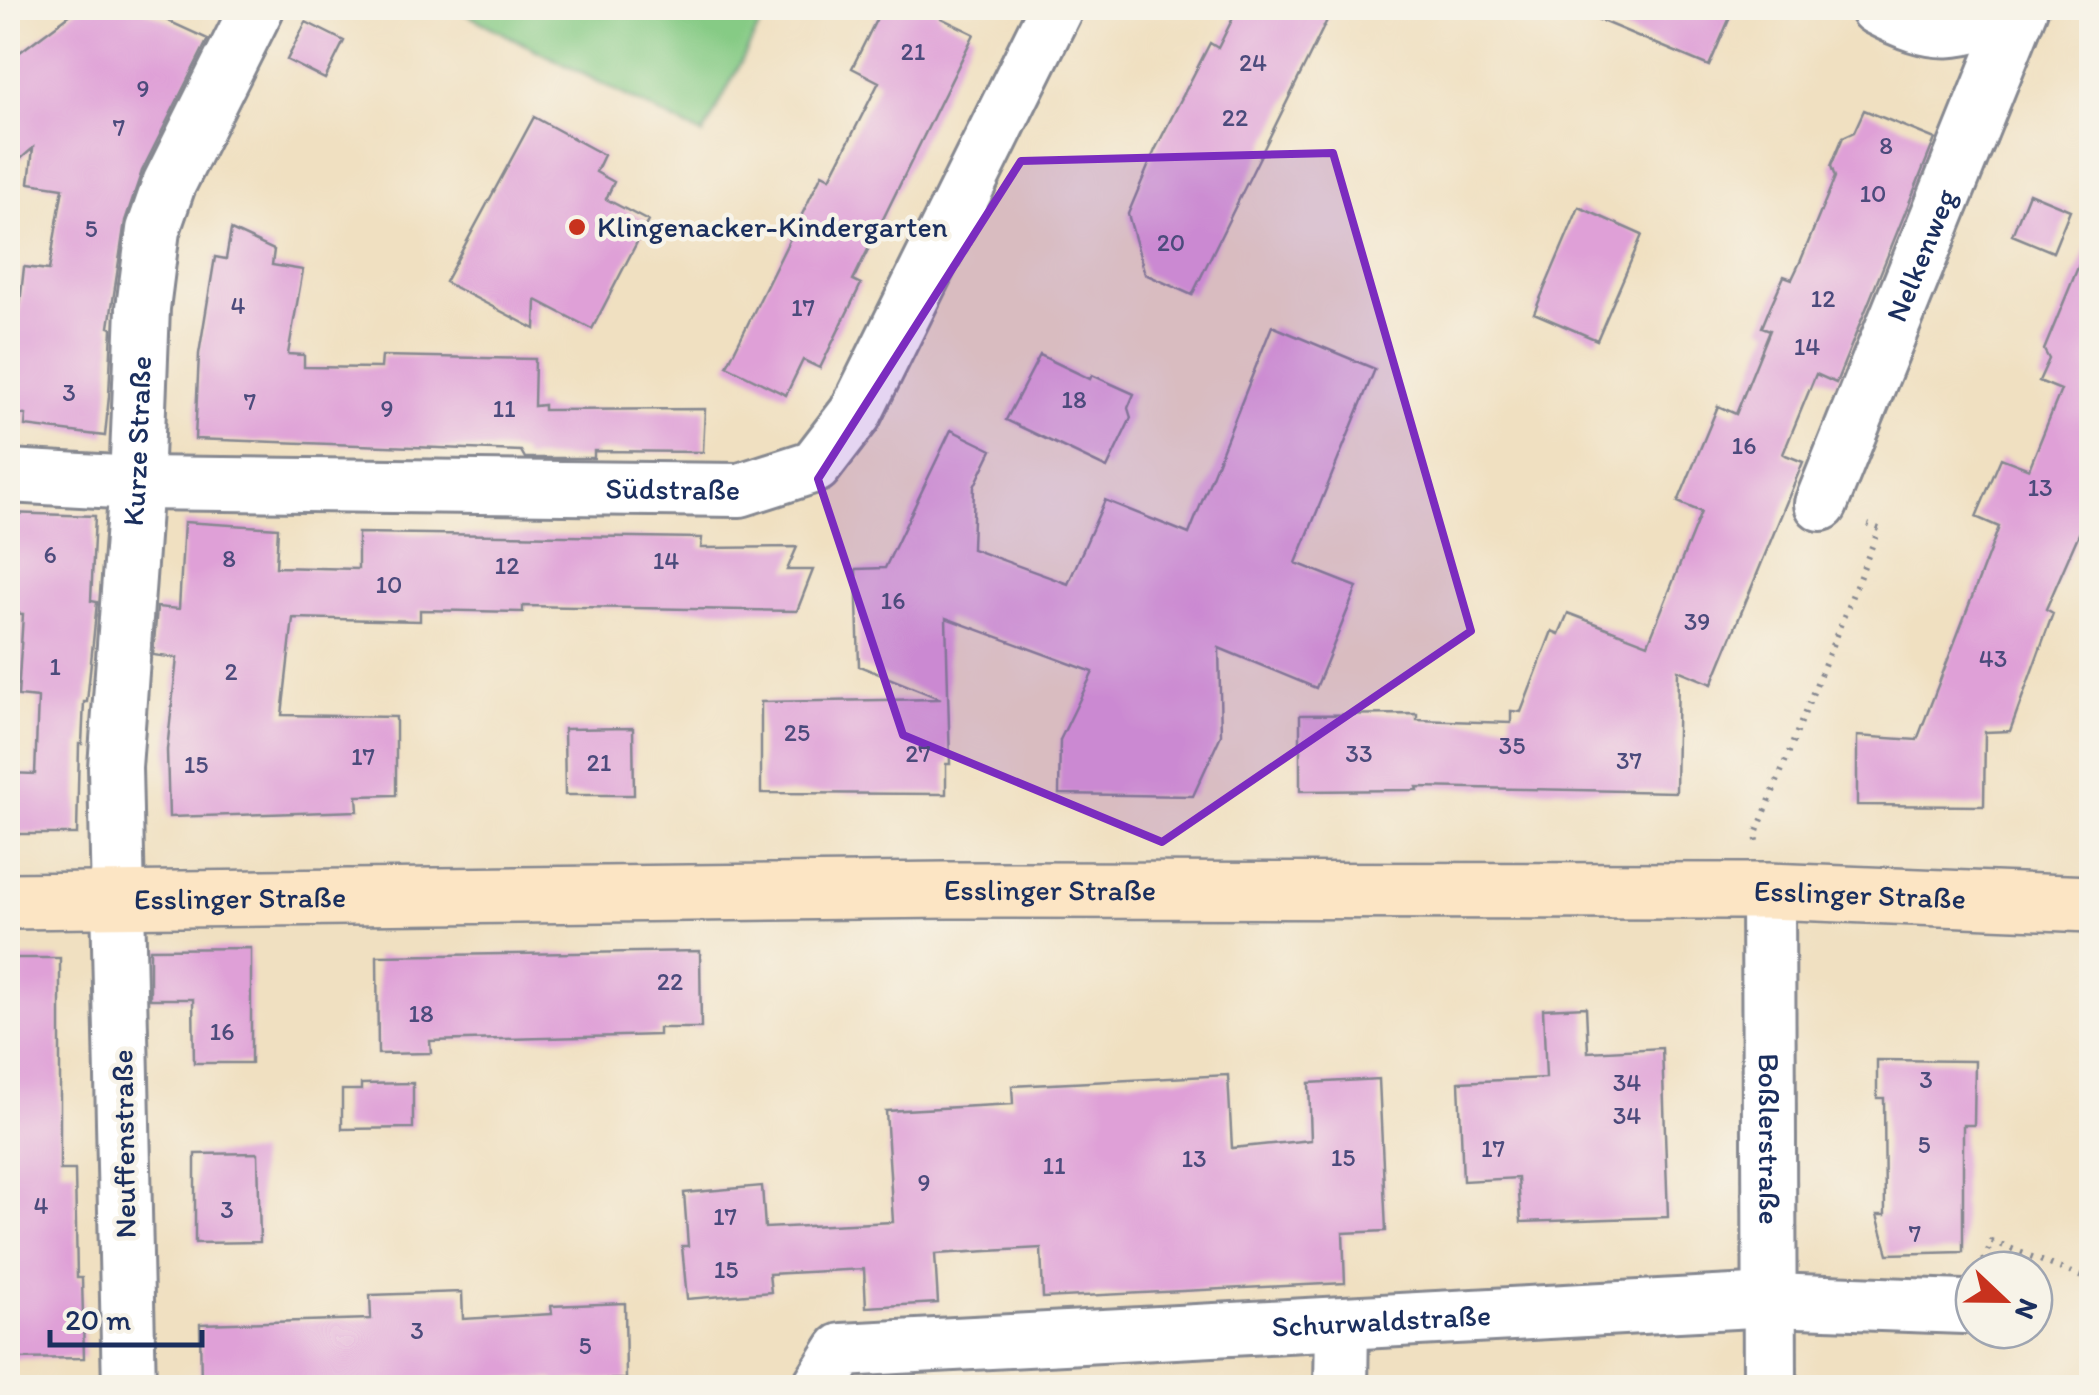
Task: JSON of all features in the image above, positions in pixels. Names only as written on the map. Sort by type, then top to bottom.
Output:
[{"type":"main road","name":"Esslinger Straße","points":[[8,901],[948,890],[1768,891],[2092,904]]},
{"type":"street","name":"Kurze Straße","points":[[119,900],[115,767],[136,483],[142,308],[153,230],[169,184],[257,8]]},
{"type":"street","name":"Südstraße","points":[[8,476],[136,483],[740,490],[815,466],[855,414],[1056,8]]},
{"type":"street","name":"Nelkenweg","points":[[1876,8],[1915,28],[1971,30],[2020,8]]},
{"type":"street","name":"Nelkenweg","points":[[1822,504],[2020,8]]},
{"type":"street","name":"Boßlerstraße","points":[[1768,891],[1770,1388]]},
{"type":"street","name":"Neuffenstraße","points":[[119,900],[128,1388]]},
{"type":"street","name":"Schurwaldstraße","points":[[818,1388],[842,1350],[1954,1289]]},
{"type":"street","points":[[1342,1324],[1342,1388]]},
{"type":"path","points":[[1768,891],[1756,834],[1879,529],[1822,504]]},
{"type":"path","points":[[1988,1250],[1992,1241],[2014,1250]]},
{"type":"path","points":[[2054,1266],[2092,1281]]},
{"type":"highlighted area","points":[[1333,153],[1471,631],[1162,842],[903,735],[818,479],[1021,161]]},
{"type":"green space","points":[[454,8],[769,8],[703,135]]},
{"type":"building","points":[[79,8],[140,8],[208,39],[142,171],[125,221],[109,327],[112,328],[105,436],[25,426],[26,415],[8,413],[24,267],[49,270],[63,188],[29,183],[33,148],[8,170],[8,61]]},
{"type":"building","points":[[882,8],[936,8],[941,18],[974,34],[853,280],[861,284],[820,368],[803,360],[786,395],[727,366],[822,174],[830,178],[879,82],[852,68]]},
{"type":"building","points":[[1238,8],[1333,8],[1192,295],[1145,274],[1128,214],[1155,150],[1210,43],[1218,48]]},
{"type":"building","points":[[1571,8],[1734,8],[1709,66]]},
{"type":"building","points":[[306,22],[344,41],[325,79],[287,60]]},
{"type":"building","points":[[1864,110],[1935,139],[1836,383],[1816,374],[1783,454],[1803,462],[1712,684],[1678,670],[1676,792],[1417,787],[1418,790],[1300,791],[1300,715],[1417,714],[1417,720],[1511,723],[1511,711],[1521,712],[1552,631],[1559,634],[1568,613],[1648,644],[1701,512],[1678,502],[1718,406],[1736,414],[1770,330],[1762,327],[1771,305],[1784,276],[1792,279],[1835,177],[1831,166],[1843,137],[1854,132]]},
{"type":"building","name":"Klingenacker-Kindergarten","points":[[534,117],[604,155],[596,172],[614,182],[606,199],[648,221],[592,329],[536,300],[535,329],[445,282]]},
{"type":"building","points":[[2029,193],[2070,210],[2053,252],[2012,235]]},
{"type":"building","points":[[1579,207],[1642,235],[1597,340],[1534,313]]},
{"type":"building","points":[[231,230],[274,250],[272,265],[303,270],[288,354],[304,355],[304,367],[381,368],[382,356],[535,359],[534,406],[544,405],[544,410],[705,409],[703,452],[594,451],[594,458],[525,458],[521,451],[195,439],[199,354],[215,257],[226,259]]},
{"type":"building","points":[[2090,238],[2092,504],[2046,609],[2053,613],[2010,731],[1985,732],[1984,806],[1857,805],[1857,736],[1917,740],[1999,527],[1976,517],[2001,458],[2029,469],[2061,390],[2039,381],[2049,359],[2044,350]]},
{"type":"building","points":[[1272,326],[1375,369],[1296,563],[1357,587],[1316,688],[1219,648],[1221,735],[1193,796],[1059,794],[1060,740],[1093,672],[946,618],[950,764],[946,764],[946,794],[761,793],[761,702],[941,699],[859,666],[856,569],[885,568],[951,430],[992,450],[974,487],[972,549],[1068,584],[1105,500],[1189,534]]},
{"type":"building","points":[[1040,355],[1090,379],[1092,375],[1134,394],[1128,408],[1131,418],[1107,468],[1006,420]]},
{"type":"building","points":[[8,513],[95,516],[91,601],[97,602],[79,744],[77,834],[8,834],[8,773],[35,774],[38,698],[18,696],[23,614],[8,613]]},
{"type":"building","points":[[184,522],[278,528],[276,567],[358,569],[358,533],[702,538],[701,548],[797,547],[787,570],[813,570],[797,611],[523,606],[523,612],[420,610],[420,621],[293,618],[282,715],[396,717],[396,795],[357,796],[358,811],[169,817],[167,750],[177,658],[153,655],[157,607],[179,609]]},
{"type":"building","points":[[633,728],[634,795],[565,795],[564,729]]},
{"type":"building","points":[[251,948],[251,1063],[194,1063],[193,999],[150,999],[150,949]]},
{"type":"building","points":[[700,951],[701,1028],[659,1028],[659,1035],[430,1041],[431,1053],[378,1054],[377,956]]},
{"type":"building","points":[[8,958],[60,958],[60,1170],[75,1170],[77,1278],[82,1278],[84,1358],[11,1359]]},
{"type":"building","points":[[1586,1007],[1588,1052],[1662,1048],[1668,1217],[1521,1222],[1518,1178],[1463,1181],[1459,1082],[1546,1078],[1543,1009]]},
{"type":"building","points":[[1877,1060],[1975,1061],[1974,1125],[1963,1125],[1963,1250],[1888,1254],[1877,1215],[1885,1215],[1884,1098],[1877,1098]]},
{"type":"building","points":[[1228,1075],[1232,1148],[1311,1140],[1309,1083],[1379,1079],[1386,1231],[1343,1233],[1345,1283],[1043,1298],[1041,1248],[935,1254],[938,1303],[866,1307],[864,1269],[769,1274],[771,1292],[687,1299],[682,1246],[688,1246],[684,1193],[762,1186],[765,1228],[893,1222],[886,1111],[1013,1104],[1012,1086]]},
{"type":"building","points":[[413,1083],[413,1128],[342,1129],[342,1090],[361,1090],[361,1084]]},
{"type":"building","points":[[258,1153],[260,1242],[195,1243],[195,1154]]},
{"type":"building","points":[[462,1292],[463,1319],[552,1314],[551,1306],[625,1303],[626,1379],[465,1379],[465,1383],[336,1388],[201,1388],[200,1324],[371,1319],[370,1295]]},
{"type":"place","name":"Klingenacker-Kindergarten","points":[[577,227]]}]
